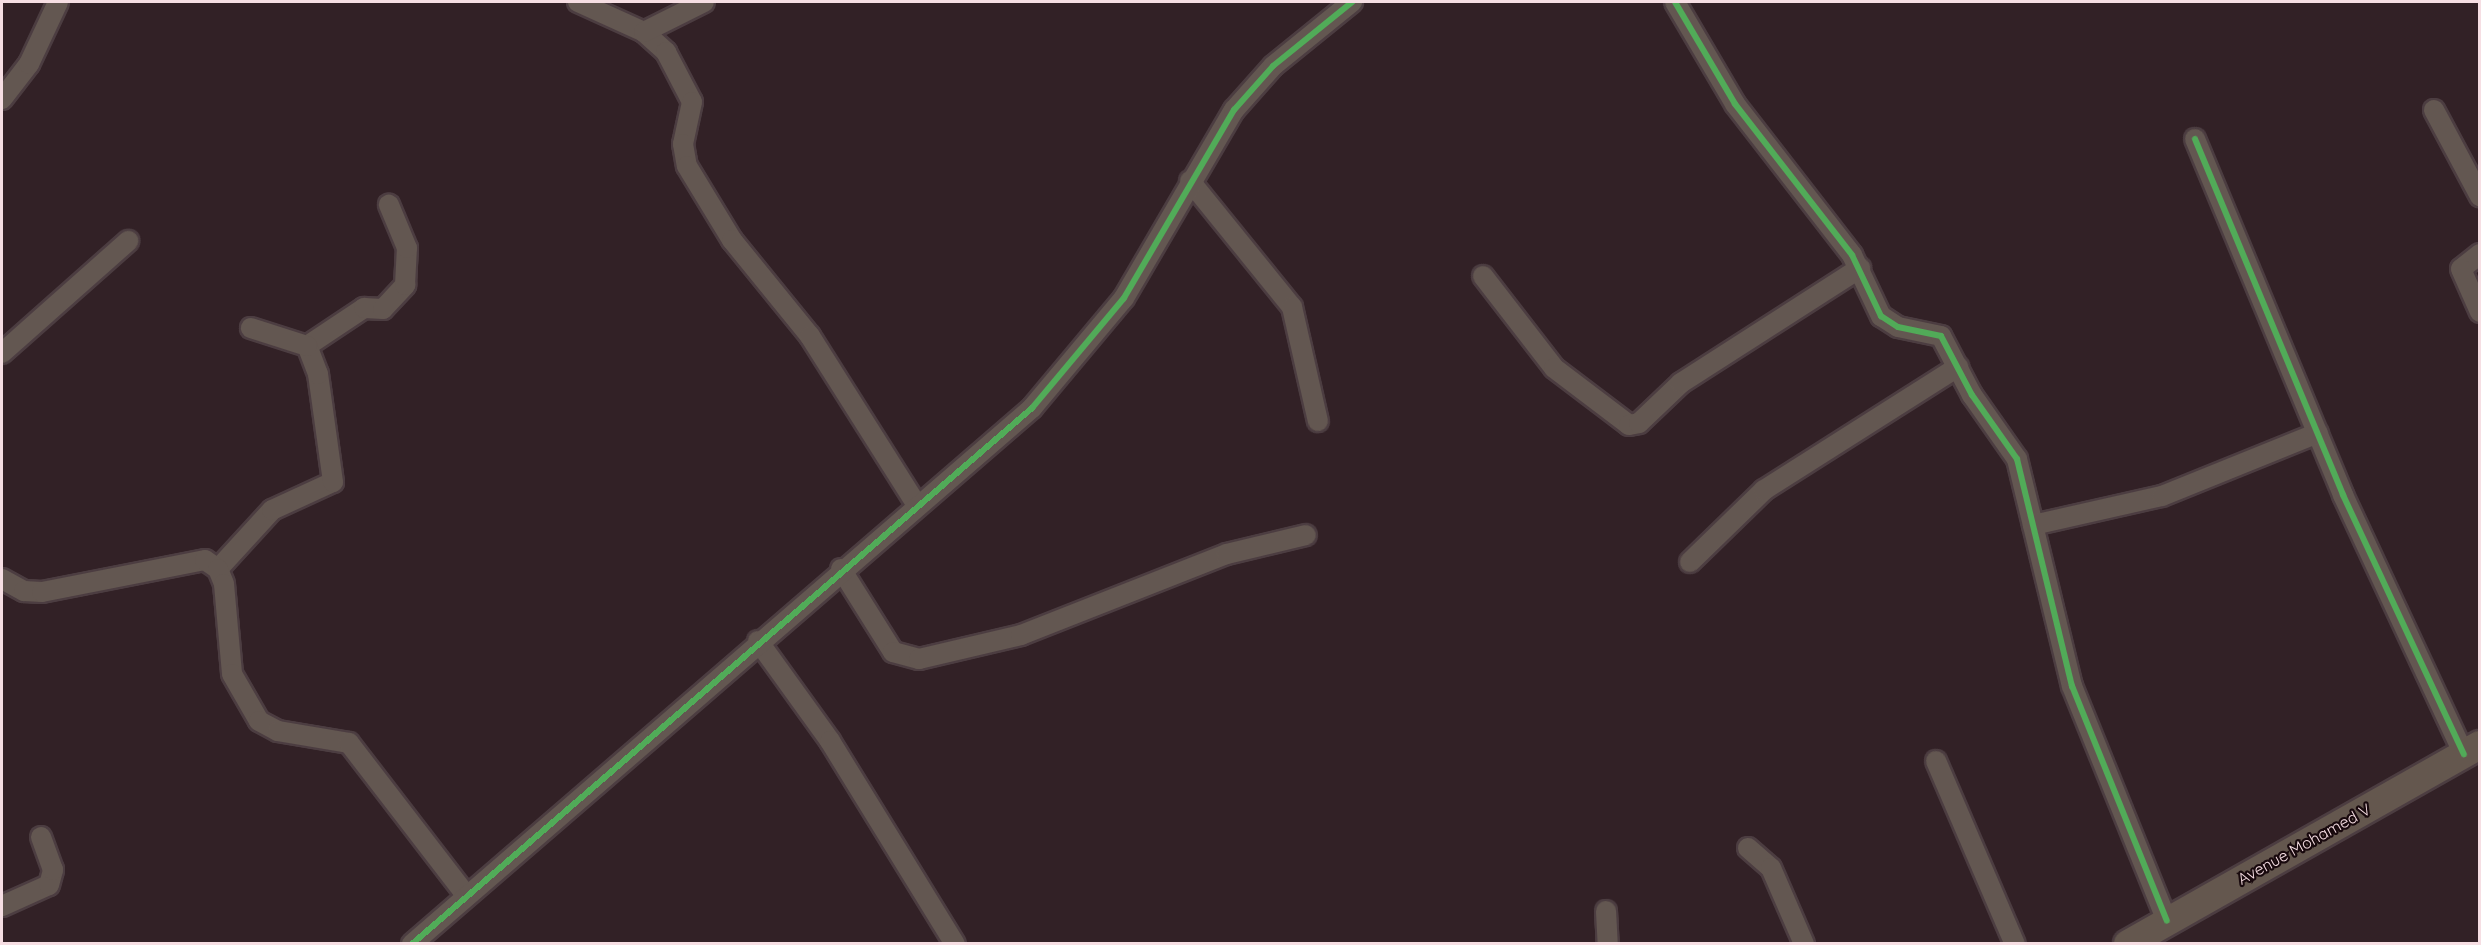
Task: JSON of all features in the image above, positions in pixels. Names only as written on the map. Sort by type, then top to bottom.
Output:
[{"type":"main road","name":"Avenue Mohamed V","points":[[2128,944],[2472,750]]},
{"type":"street","points":[[2,99],[29,64],[58,2]]},
{"type":"street","points":[[578,2],[644,32],[666,52],[688,90],[693,114],[684,154],[713,213],[810,336],[917,505]]},
{"type":"street","points":[[644,32],[704,2]]},
{"type":"street","points":[[412,944],[841,569],[1032,408],[1079,357],[1124,298],[1190,181],[1252,89],[1352,2]]},
{"type":"street","points":[[1674,2],[1735,104],[1860,268],[1889,324],[1936,332],[2017,459],[2072,686],[2167,921]]},
{"type":"street","points":[[2434,110],[2480,196]]},
{"type":"street","points":[[2195,139],[2225,222],[2264,298],[2318,433],[2472,750]]},
{"type":"street","points":[[1190,181],[1292,307],[1318,421]]},
{"type":"street","points":[[307,346],[364,308],[383,309],[405,285],[407,248],[389,205]]},
{"type":"street","points":[[2,353],[128,241]]},
{"type":"street","points":[[2480,254],[2461,269],[2480,312]]},
{"type":"street","points":[[1483,276],[1546,361],[1629,425],[1639,423],[1681,383],[1860,268]]},
{"type":"street","points":[[251,328],[307,346]]},
{"type":"street","points":[[218,569],[272,510],[333,482],[318,374],[307,346]]},
{"type":"street","points":[[1690,561],[1764,490],[1958,367]]},
{"type":"street","points":[[2033,525],[2162,496],[2318,433]]},
{"type":"street","points":[[841,569],[893,652],[920,659],[1021,635],[1227,554],[1306,535]]},
{"type":"street","points":[[2,579],[24,591],[42,592],[205,560],[218,569],[224,584],[231,674],[259,721],[278,730],[349,744],[466,895]]},
{"type":"street","points":[[758,641],[830,741],[955,944]]},
{"type":"street","points":[[1936,761],[2015,944]]},
{"type":"street","points":[[2,906],[49,885],[53,870],[41,837]]},
{"type":"street","points":[[1748,848],[1771,868],[1804,944]]},
{"type":"street","points":[[1606,911],[1608,944]]},
{"type":"cycle path","points":[[412,944],[1032,408],[1124,298],[1234,110],[1273,66],[1352,2]]},
{"type":"cycle path","points":[[1675,2],[1735,104],[1852,255],[1881,316],[1898,327],[1941,336],[1972,395],[2017,459],[2072,686],[2167,921]]},
{"type":"cycle path","points":[[2195,139],[2343,495],[2464,754]]}]
